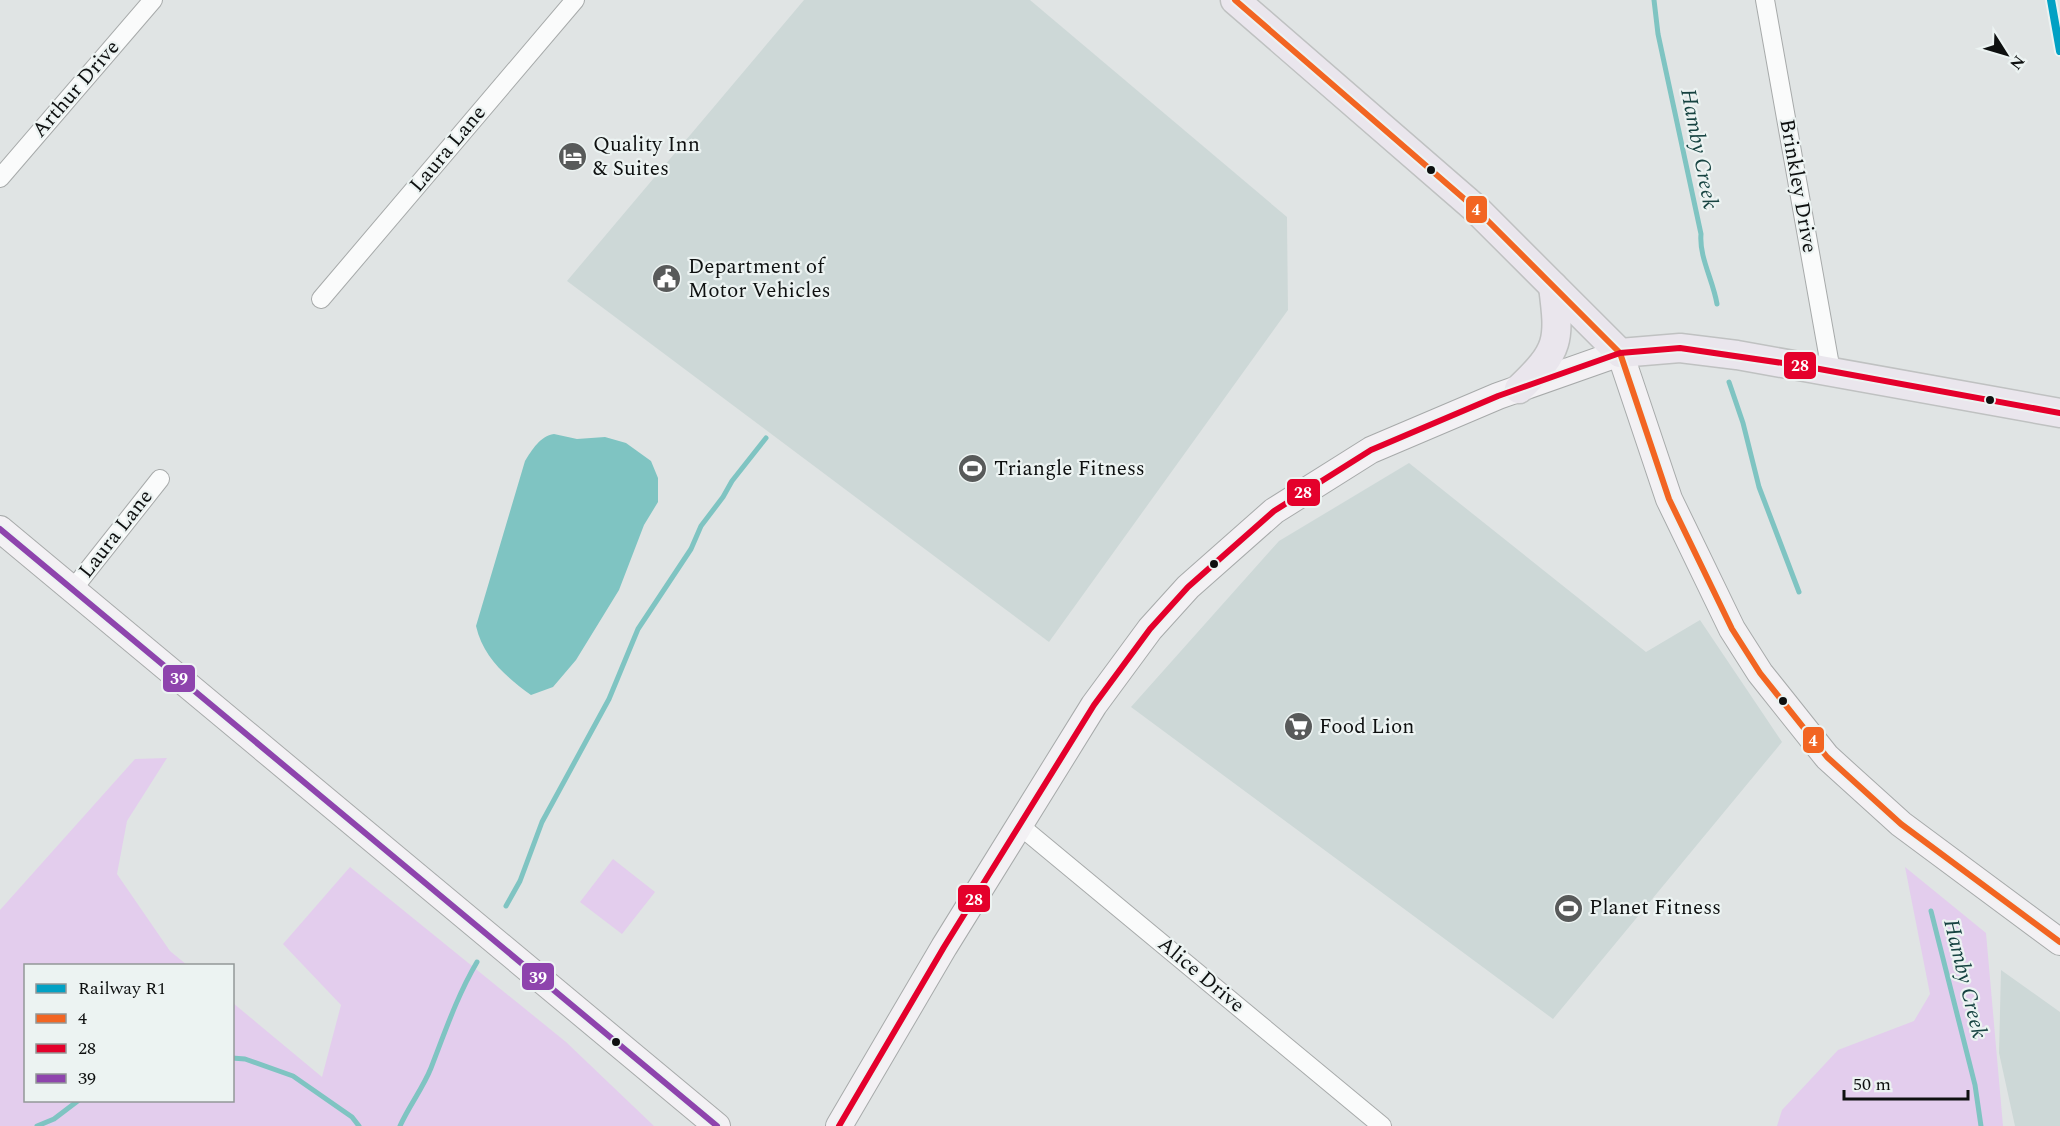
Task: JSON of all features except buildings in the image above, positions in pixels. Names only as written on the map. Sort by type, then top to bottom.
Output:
[{"type":"main road","points":[[1235,0],[1476,209],[1620,353],[1680,348],[1831,371],[2060,413]]},
{"type":"main road","points":[[1519,389],[1538,371],[1556,343],[1558,329],[1552,286]]},
{"type":"street","name":"Arthur Drive","points":[[0,178],[153,0]]},
{"type":"street","name":"Laura Lane","points":[[321,299],[574,0]]},
{"type":"street","name":"Brinkley Drive","points":[[1765,0],[1831,371]]},
{"type":"street","points":[[839,1126],[1019,825],[1094,705],[1150,629],[1188,587],[1274,511],[1371,450],[1519,389],[1620,353],[1669,499],[1732,629],[1760,673],[1827,757],[1900,824],[2060,942]]},
{"type":"street","name":"Laura Lane","points":[[73,589],[160,479]]},
{"type":"street","points":[[0,529],[717,1126]]},
{"type":"street","name":"Alice Drive","points":[[1019,825],[1382,1126]]},
{"type":"shaded area","points":[[804,0],[1030,0],[1287,217],[1288,310],[1049,642],[567,281]]},
{"type":"shaded area","points":[[1409,463],[1646,652],[1700,620],[1782,742],[1553,1019],[1131,707],[1279,541]]},
{"type":"shaded area","points":[[167,758],[127,821],[117,874],[170,951],[186,964],[24,964],[24,1102],[234,1102],[234,1004],[322,1077],[341,1005],[283,944],[350,867],[566,1042],[654,1126],[0,1126],[0,910],[135,759]]},
{"type":"shaded area","points":[[613,859],[655,892],[622,934],[580,902]]},
{"type":"shaded area","points":[[1905,867],[1986,933],[2003,1126],[1777,1126],[1782,1110],[1838,1050],[1914,1021],[1930,994]]},
{"type":"shaded area","points":[[2001,970],[2060,1012],[2060,1126],[2015,1126],[1999,1053]]},
{"type":"water","points":[[554,434],[577,439],[605,437],[626,443],[651,461],[658,478],[658,502],[644,525],[619,590],[576,660],[553,687],[531,695],[513,681],[490,657],[476,626],[525,461],[541,441]]},
{"type":"waterway","name":"Hamby Creek","points":[[1654,0],[1658,34],[1701,234],[1702,251],[1717,304]]},
{"type":"waterway","name":"Hamby Creek","points":[[1729,382],[1743,423],[1759,487],[1799,592]]},
{"type":"waterway","points":[[506,906],[520,881],[542,822],[609,699],[638,629],[691,549],[701,526],[732,481],[766,438]]},
{"type":"waterway","name":"Hamby Creek","points":[[1931,911],[1975,1085],[1981,1126]]},
{"type":"waterway","points":[[400,1126],[428,1075],[457,1001],[477,962]]},
{"type":"waterway","points":[[234,1058],[245,1059],[293,1076],[352,1117],[359,1126]]},
{"type":"waterway","points":[[37,1126],[54,1119],[76,1102]]},
{"type":"rail line","name":"R1","points":[[2051,0],[2060,51]]},
{"type":"transit line","name":"4","points":[[1235,0],[1476,209],[1620,353],[1669,499],[1732,629],[1760,673],[1827,757],[1901,824],[2060,942]]},
{"type":"transit line","name":"28","points":[[839,1126],[944,947],[1094,705],[1150,629],[1188,587],[1274,511],[1371,450],[1498,396],[1620,353],[1680,348],[1803,366],[2060,413]]},
{"type":"transit line","name":"39","points":[[0,529],[717,1126]]},
{"type":"place","name":"Quality Inn & Suites","points":[[572,157]]},
{"type":"place","name":"Department of Motor Vehicles","points":[[667,279]]},
{"type":"place","name":"Triangle Fitness","points":[[973,469]]},
{"type":"place","name":"Food Lion","points":[[1298,727]]},
{"type":"place","name":"Planet Fitness","points":[[1568,908]]}]
